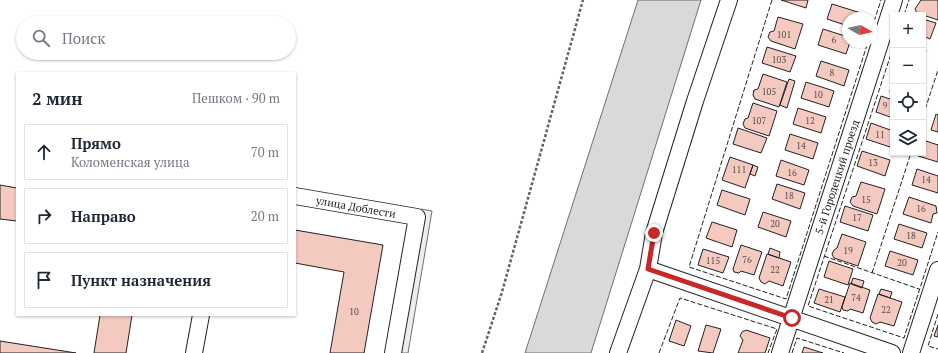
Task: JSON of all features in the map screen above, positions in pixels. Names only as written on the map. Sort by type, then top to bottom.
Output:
[{"type":"street","points":[[618,353],[648,269],[654,233],[695,101],[729,0]]},
{"type":"street","name":"5-й Городецкий проезд","points":[[780,353],[894,0]]},
{"type":"street","name":"улица Доблести","points":[[296,196],[417,217],[393,353]]},
{"type":"street","points":[[648,269],[892,353]]},
{"type":"street","points":[[911,353],[938,270]]},
{"type":"street","points":[[194,353],[201,316]]},
{"type":"path","points":[[482,353],[504,285],[582,0]]},
{"type":"shaded area","points":[[638,0],[701,0],[591,353],[525,353]]},
{"type":"shaded area","points":[[421,209],[432,211],[408,353],[396,353]]},
{"type":"building","points":[[781,0],[808,0],[806,8]]},
{"type":"building","points":[[921,0],[938,0],[938,20],[926,16],[926,12],[916,12],[915,9]]},
{"type":"building","points":[[832,4],[858,12],[842,12],[842,24],[827,19]]},
{"type":"building","points":[[778,17],[803,24],[795,49],[771,41],[768,37],[770,32],[774,31]]},
{"type":"building","points":[[926,20],[936,23],[930,39],[926,37]]},
{"type":"building","points":[[823,29],[842,35],[842,48],[848,48],[846,54],[818,45]]},
{"type":"building","points":[[767,47],[796,56],[790,72],[762,63]]},
{"type":"building","points":[[821,61],[849,70],[844,86],[816,76]]},
{"type":"building","points":[[763,74],[787,82],[779,107],[755,99],[753,95],[754,90],[758,89]]},
{"type":"building","points":[[789,79],[795,81],[787,108],[780,105]]},
{"type":"building","points":[[806,82],[834,91],[829,107],[801,98]]},
{"type":"building","points":[[881,96],[890,99],[890,117],[876,112]]},
{"type":"building","points":[[753,103],[777,111],[769,136],[745,128],[743,124],[745,119],[748,118]]},
{"type":"building","points":[[798,108],[826,117],[821,133],[793,124]]},
{"type":"building","points":[[936,114],[938,115],[938,132],[931,130]]},
{"type":"building","points":[[871,123],[890,130],[890,147],[866,139]]},
{"type":"building","points":[[738,128],[767,138],[761,153],[733,144]]},
{"type":"building","points":[[790,134],[818,143],[813,159],[785,150]]},
{"type":"building","points":[[926,141],[938,145],[938,162],[918,156],[926,156]]},
{"type":"building","points":[[862,151],[890,160],[885,176],[857,166]]},
{"type":"building","points":[[730,157],[753,165],[745,188],[722,180]]},
{"type":"building","points":[[781,160],[809,170],[804,185],[776,176]]},
{"type":"building","points":[[753,165],[758,167],[755,176],[750,174]]},
{"type":"building","points":[[917,169],[938,176],[938,193],[912,185]]},
{"type":"building","points":[[861,182],[885,189],[877,214],[853,206],[850,202],[852,197],[856,196]]},
{"type":"building","points":[[777,184],[805,193],[800,209],[772,199]]},
{"type":"building","points":[[0,185],[16,188],[16,221],[0,219]]},
{"type":"building","points":[[722,190],[750,199],[745,215],[717,205]]},
{"type":"building","points":[[909,197],[936,206],[937,213],[933,214],[931,223],[903,214]]},
{"type":"building","points":[[845,206],[873,215],[868,231],[840,222]]},
{"type":"building","points":[[763,212],[791,221],[786,237],[758,227]]},
{"type":"building","points":[[712,222],[737,230],[732,247],[706,238]]},
{"type":"building","points":[[899,224],[927,233],[922,248],[894,239]]},
{"type":"building","points":[[296,230],[383,245],[364,353],[330,353],[344,272],[296,263]]},
{"type":"building","points":[[842,234],[866,242],[858,266],[834,258],[832,254],[837,248]]},
{"type":"building","points":[[741,245],[762,252],[754,275],[741,271],[739,273],[734,272],[733,269]]},
{"type":"building","points":[[770,248],[780,252],[779,258],[768,254]]},
{"type":"building","points":[[703,249],[729,257],[723,273],[698,265]]},
{"type":"building","points":[[890,251],[918,260],[913,275],[885,266]]},
{"type":"building","points":[[767,254],[791,262],[783,286],[769,281],[765,284],[761,282],[759,278]]},
{"type":"building","points":[[829,261],[853,269],[848,285],[824,277]]},
{"type":"building","points":[[853,278],[864,281],[862,288],[851,284]]},
{"type":"building","points":[[850,283],[870,290],[863,313],[850,309],[848,311],[843,310],[842,307]]},
{"type":"building","points":[[819,289],[845,297],[840,312],[814,303]]},
{"type":"building","points":[[881,289],[892,292],[890,298],[879,294]]},
{"type":"building","points":[[878,294],[902,302],[894,326],[880,322],[876,324],[872,322],[870,318]]},
{"type":"building","points":[[100,316],[132,316],[126,353],[94,353]]},
{"type":"building","points":[[676,320],[691,326],[684,346],[669,341]]},
{"type":"building","points":[[706,325],[721,329],[713,353],[698,351]]},
{"type":"building","points":[[938,325],[938,337],[934,336]]},
{"type":"building","points":[[746,330],[770,338],[765,353],[738,353],[743,340],[740,336],[742,332]]},
{"type":"building","points":[[0,341],[76,353],[0,353]]},
{"type":"building","points":[[804,347],[823,353],[802,353]]},
{"type":"fence","points":[[772,0],[689,267],[786,299],[866,48]]},
{"type":"fence","points":[[877,12],[881,0]]},
{"type":"fence","points":[[905,12],[909,0]]},
{"type":"fence","points":[[890,57],[808,306],[904,338],[938,232]]},
{"type":"fence","points":[[926,107],[938,70]]},
{"type":"fence","points":[[872,273],[910,156]]},
{"type":"fence","points":[[824,256],[919,289]]},
{"type":"fence","points":[[659,353],[680,298],[777,329],[768,353]]},
{"type":"fence","points":[[938,314],[928,346],[938,349]]},
{"type":"fence","points":[[792,353],[797,338],[844,353]]},
{"type":"route","points":[[654,233],[648,269],[792,318]]}]
